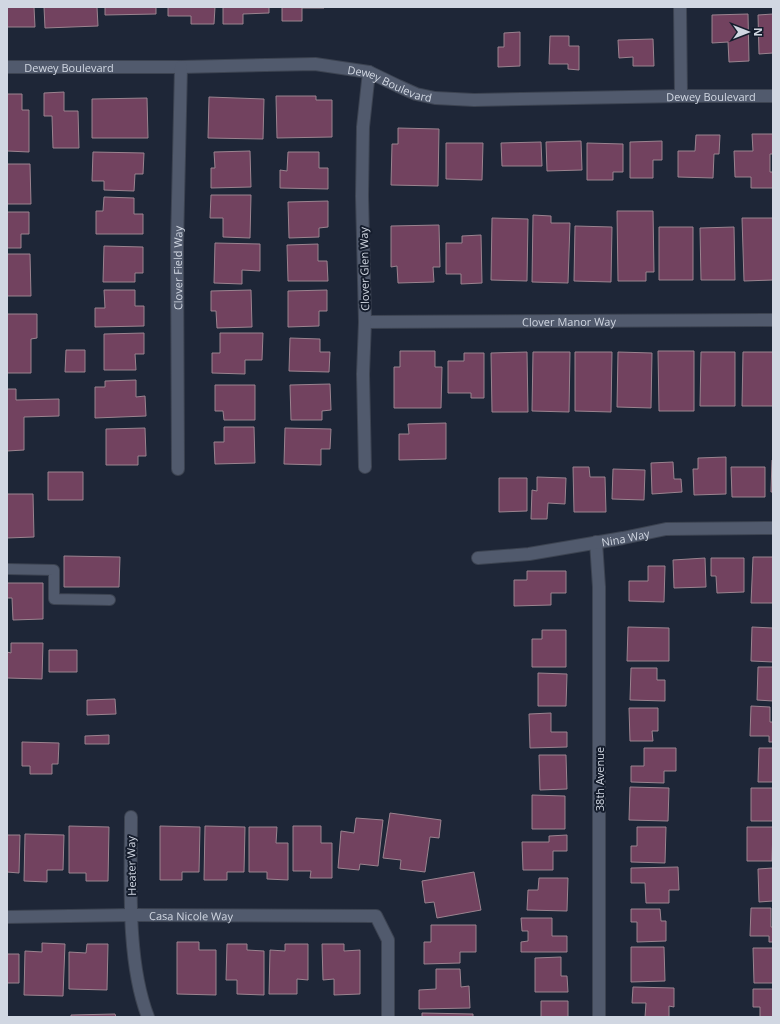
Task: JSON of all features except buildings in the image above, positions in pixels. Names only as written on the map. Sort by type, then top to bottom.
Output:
[{"type":"street","points":[[680,7],[681,96]]},
{"type":"street","name":"Dewey Boulevard","points":[[7,67],[181,67],[315,64],[370,72],[416,94],[435,98],[474,100],[681,96],[773,96]]},
{"type":"street","name":"Clover Field Way","points":[[178,469],[177,245],[181,67]]},
{"type":"street","name":"Clover Glen Way","points":[[365,467],[363,374],[365,322],[362,196],[363,126],[370,72]]},
{"type":"street","name":"Clover Manor Way","points":[[365,322],[773,320]]},
{"type":"street","name":"Nina Way","points":[[478,558],[529,554],[666,529],[773,528]]},
{"type":"street","name":"38th Avenue","points":[[596,542],[599,587],[599,1017]]},
{"type":"street","name":"Heater Way","points":[[131,817],[132,915],[135,959],[144,1006],[148,1017]]},
{"type":"street","name":"Casa Nicole Way","points":[[7,917],[132,915],[376,916],[388,940],[388,1017]]},
{"type":"lane","points":[[7,570],[54,570],[54,599],[110,600]]}]
